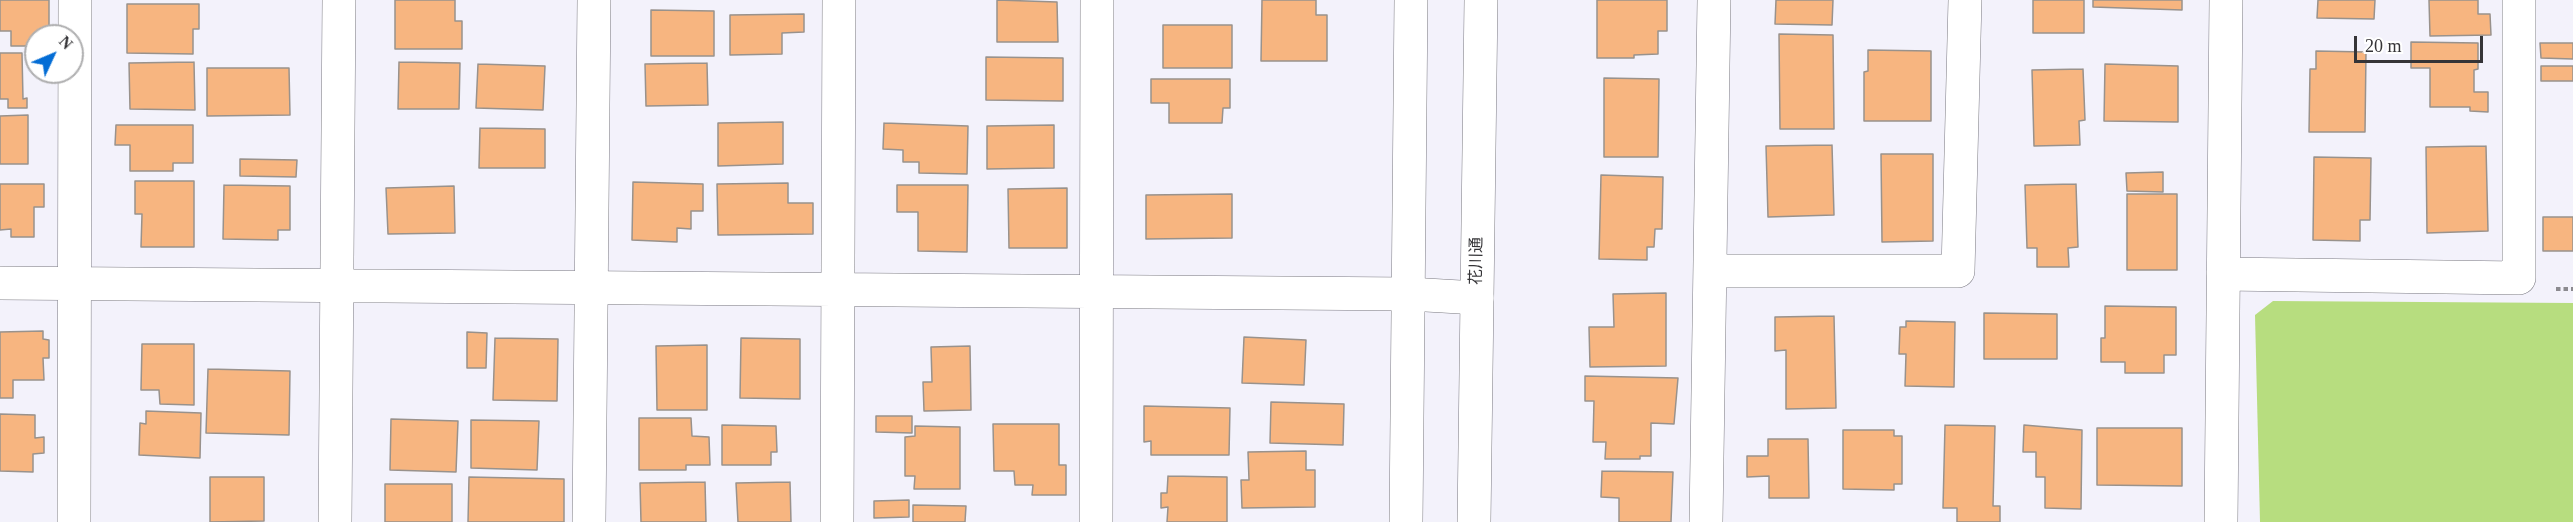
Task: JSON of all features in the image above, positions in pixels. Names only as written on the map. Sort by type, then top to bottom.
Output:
[{"type":"street","points":[[74,522],[75,0]]},
{"type":"street","points":[[335,522],[339,0]]},
{"type":"street","points":[[589,522],[594,0]]},
{"type":"street","points":[[837,522],[839,0]]},
{"type":"street","points":[[1096,522],[1097,0]]},
{"type":"street","points":[[1406,522],[1411,0]]},
{"type":"street","name":"花川通","points":[[1474,522],[1481,0]]},
{"type":"street","points":[[1706,522],[1714,0]]},
{"type":"street","points":[[1710,271],[1958,271],[1965,0]]},
{"type":"street","points":[[2221,522],[2226,0]]},
{"type":"street","points":[[2223,274],[2519,278],[2519,0]]},
{"type":"street","points":[[0,283],[1409,294],[1477,298]]},
{"type":"green space","points":[[2273,301],[2573,303],[2573,522],[2260,522],[2255,315]]},
{"type":"building","points":[[0,0],[49,0],[49,24],[24,24],[24,46],[11,46],[11,31],[0,31]]},
{"type":"building","points":[[395,0],[455,0],[455,21],[462,21],[462,49],[395,49]]},
{"type":"building","points":[[997,0],[1057,2],[1058,42],[997,42]]},
{"type":"building","points":[[1262,0],[1316,0],[1316,15],[1327,15],[1327,61],[1261,61]]},
{"type":"building","points":[[1597,0],[1667,0],[1667,31],[1658,31],[1658,54],[1634,55],[1634,58],[1597,58]]},
{"type":"building","points":[[1776,0],[1833,0],[1832,25],[1775,24]]},
{"type":"building","points":[[2033,0],[2084,0],[2084,33],[2033,33]]},
{"type":"building","points":[[2093,0],[2182,0],[2182,10],[2093,7]]},
{"type":"building","points":[[2318,0],[2375,0],[2374,19],[2317,18]]},
{"type":"building","points":[[2429,0],[2478,0],[2478,14],[2490,14],[2491,35],[2430,36]]},
{"type":"building","points":[[127,4],[199,4],[199,29],[193,29],[193,54],[127,53]]},
{"type":"building","points":[[651,10],[714,11],[714,56],[651,56]]},
{"type":"building","points":[[804,14],[804,32],[782,33],[782,54],[730,55],[730,15]]},
{"type":"building","points":[[1163,25],[1232,25],[1232,68],[1163,68]]},
{"type":"building","points":[[1779,34],[1833,35],[1834,129],[1780,129]]},
{"type":"building","points":[[2411,42],[2478,43],[2478,69],[2474,70],[2474,92],[2488,92],[2488,112],[2470,111],[2470,107],[2430,107],[2430,68],[2411,68]]},
{"type":"building","points":[[2540,43],[2573,43],[2573,59],[2541,58]]},
{"type":"building","points":[[1868,50],[1931,51],[1931,121],[1864,121],[1864,72],[1868,71]]},
{"type":"building","points":[[2316,51],[2366,52],[2365,132],[2309,132],[2310,69],[2316,69]]},
{"type":"building","points":[[0,53],[22,53],[23,99],[27,98],[27,108],[8,108],[8,99],[0,99]]},
{"type":"building","points":[[986,57],[1063,58],[1063,101],[986,100]]},
{"type":"building","points":[[194,62],[195,110],[130,109],[129,63]]},
{"type":"building","points":[[399,62],[460,63],[459,109],[398,109]]},
{"type":"building","points":[[707,63],[708,105],[646,106],[645,64]]},
{"type":"building","points":[[478,64],[545,66],[543,110],[476,108]]},
{"type":"building","points":[[2105,64],[2178,66],[2178,122],[2104,121]]},
{"type":"building","points":[[2541,66],[2573,66],[2573,81],[2541,81]]},
{"type":"building","points":[[207,68],[289,68],[290,115],[207,116]]},
{"type":"building","points":[[2083,69],[2085,120],[2079,121],[2080,145],[2034,146],[2032,70]]},
{"type":"building","points":[[1604,78],[1659,79],[1658,157],[1604,157]]},
{"type":"building","points":[[1151,79],[1230,79],[1230,108],[1223,108],[1222,123],[1169,123],[1169,103],[1151,103]]},
{"type":"building","points":[[28,115],[28,164],[0,164],[0,116]]},
{"type":"building","points":[[783,122],[783,164],[718,166],[718,123]]},
{"type":"building","points":[[884,123],[968,126],[967,174],[919,173],[919,162],[903,162],[903,150],[883,149]]},
{"type":"building","points":[[116,125],[193,125],[193,163],[173,163],[173,171],[130,171],[130,145],[115,145]]},
{"type":"building","points":[[1054,125],[1054,168],[987,169],[987,126]]},
{"type":"building","points":[[480,128],[545,129],[545,168],[479,168]]},
{"type":"building","points":[[1832,145],[1834,215],[1768,217],[1766,146]]},
{"type":"building","points":[[2486,146],[2488,231],[2427,233],[2426,147]]},
{"type":"building","points":[[1881,154],[1933,154],[1933,241],[1882,242]]},
{"type":"building","points":[[2314,157],[2371,158],[2370,220],[2360,220],[2360,241],[2313,240]]},
{"type":"building","points":[[240,159],[297,160],[296,177],[240,176]]},
{"type":"building","points":[[2163,172],[2163,192],[2127,191],[2126,173]]},
{"type":"building","points":[[1601,175],[1663,177],[1662,229],[1655,229],[1654,247],[1647,247],[1647,260],[1599,259]]},
{"type":"building","points":[[135,181],[194,181],[194,247],[141,247],[142,214],[135,214]]},
{"type":"building","points":[[633,182],[703,184],[703,211],[691,211],[691,229],[677,228],[677,242],[632,240]]},
{"type":"building","points":[[788,183],[788,203],[813,203],[813,234],[718,235],[717,184]]},
{"type":"building","points":[[0,184],[44,184],[44,207],[34,207],[34,237],[11,237],[11,229],[0,230]]},
{"type":"building","points":[[2076,184],[2078,247],[2068,248],[2069,267],[2037,267],[2037,248],[2027,248],[2025,185]]},
{"type":"building","points":[[224,185],[290,186],[290,230],[278,230],[278,240],[223,239]]},
{"type":"building","points":[[897,185],[968,185],[967,252],[918,251],[918,212],[897,212]]},
{"type":"building","points":[[454,186],[455,233],[388,234],[386,188]]},
{"type":"building","points":[[1067,188],[1067,248],[1009,248],[1008,189]]},
{"type":"building","points":[[1232,194],[1232,238],[1146,239],[1146,195]]},
{"type":"building","points":[[2127,194],[2177,194],[2177,270],[2127,270]]},
{"type":"building","points":[[2543,217],[2573,217],[2573,251],[2543,251]]},
{"type":"building","points":[[1666,293],[1666,366],[1590,367],[1589,327],[1614,327],[1613,294]]},
{"type":"building","points":[[2105,306],[2176,307],[2176,355],[2164,355],[2164,373],[2125,373],[2125,362],[2101,362],[2101,338],[2105,338]]},
{"type":"building","points":[[1984,313],[2057,314],[2057,359],[1984,359]]},
{"type":"building","points":[[1834,316],[1836,408],[1786,409],[1786,350],[1775,351],[1775,317]]},
{"type":"building","points":[[1906,321],[1955,322],[1954,387],[1905,386],[1906,354],[1899,354],[1900,327],[1906,327]]},
{"type":"building","points":[[43,331],[43,339],[49,340],[49,358],[43,358],[44,380],[13,380],[13,398],[0,398],[0,332]]},
{"type":"building","points":[[467,332],[487,333],[486,368],[467,368]]},
{"type":"building","points":[[1244,337],[1306,340],[1304,385],[1242,383]]},
{"type":"building","points":[[495,338],[558,339],[557,401],[493,400]]},
{"type":"building","points":[[741,338],[800,339],[800,399],[740,398]]},
{"type":"building","points":[[142,344],[194,344],[194,405],[160,404],[159,390],[141,390]]},
{"type":"building","points":[[707,345],[707,410],[657,410],[656,346]]},
{"type":"building","points":[[970,346],[971,410],[924,411],[923,382],[932,382],[931,347]]},
{"type":"building","points":[[208,369],[290,371],[289,435],[206,433]]},
{"type":"building","points":[[1585,376],[1678,378],[1674,424],[1651,423],[1651,456],[1640,456],[1640,459],[1605,459],[1606,442],[1593,442],[1594,401],[1585,401]]},
{"type":"building","points":[[1271,402],[1344,404],[1343,445],[1270,443]]},
{"type":"building","points":[[1144,406],[1230,408],[1229,455],[1151,455],[1151,441],[1144,442]]},
{"type":"building","points":[[146,411],[201,413],[200,458],[139,455],[140,423],[146,424]]},
{"type":"building","points":[[0,414],[35,415],[35,438],[44,437],[44,453],[33,454],[33,472],[0,471]]},
{"type":"building","points":[[876,416],[912,416],[912,433],[876,432]]},
{"type":"building","points":[[639,418],[691,418],[692,436],[709,437],[710,465],[686,465],[686,470],[639,470]]},
{"type":"building","points":[[391,419],[458,421],[456,472],[390,470]]},
{"type":"building","points":[[471,420],[539,421],[537,470],[471,468]]},
{"type":"building","points":[[993,424],[1059,424],[1059,465],[1066,465],[1066,495],[1032,495],[1033,485],[1015,485],[1014,471],[994,471]]},
{"type":"building","points":[[722,425],[776,426],[777,452],[771,452],[771,465],[722,465]]},
{"type":"building","points":[[1945,425],[1995,426],[1993,506],[2000,506],[2000,522],[1957,522],[1957,508],[1943,508]]},
{"type":"building","points":[[2024,425],[2082,430],[2081,509],[2045,508],[2045,477],[2036,477],[2036,452],[2023,452]]},
{"type":"building","points":[[915,426],[960,427],[960,489],[914,489],[915,476],[905,476],[905,437],[915,436]]},
{"type":"building","points":[[2097,428],[2182,428],[2182,486],[2097,485]]},
{"type":"building","points":[[1843,430],[1894,430],[1894,436],[1902,436],[1902,484],[1894,484],[1894,490],[1843,489]]},
{"type":"building","points":[[1768,439],[1808,439],[1809,498],[1769,498],[1769,476],[1747,477],[1747,456],[1768,456]]},
{"type":"building","points":[[1306,451],[1306,470],[1315,470],[1315,507],[1242,508],[1241,480],[1249,480],[1248,452]]},
{"type":"building","points":[[1602,471],[1673,472],[1671,522],[1619,522],[1619,498],[1601,497]]},
{"type":"building","points":[[1168,476],[1227,477],[1227,522],[1167,522],[1168,507],[1161,508],[1161,493],[1167,493]]},
{"type":"building","points":[[210,477],[264,477],[264,521],[210,522]]},
{"type":"building","points":[[469,477],[564,479],[564,522],[468,522]]},
{"type":"building","points":[[705,482],[706,522],[641,522],[640,483]]},
{"type":"building","points":[[790,482],[791,522],[738,522],[736,483]]},
{"type":"building","points":[[385,484],[452,484],[452,522],[385,522]]},
{"type":"building","points":[[909,500],[909,517],[874,518],[874,501]]},
{"type":"building","points":[[913,505],[966,506],[965,522],[913,522]]}]
